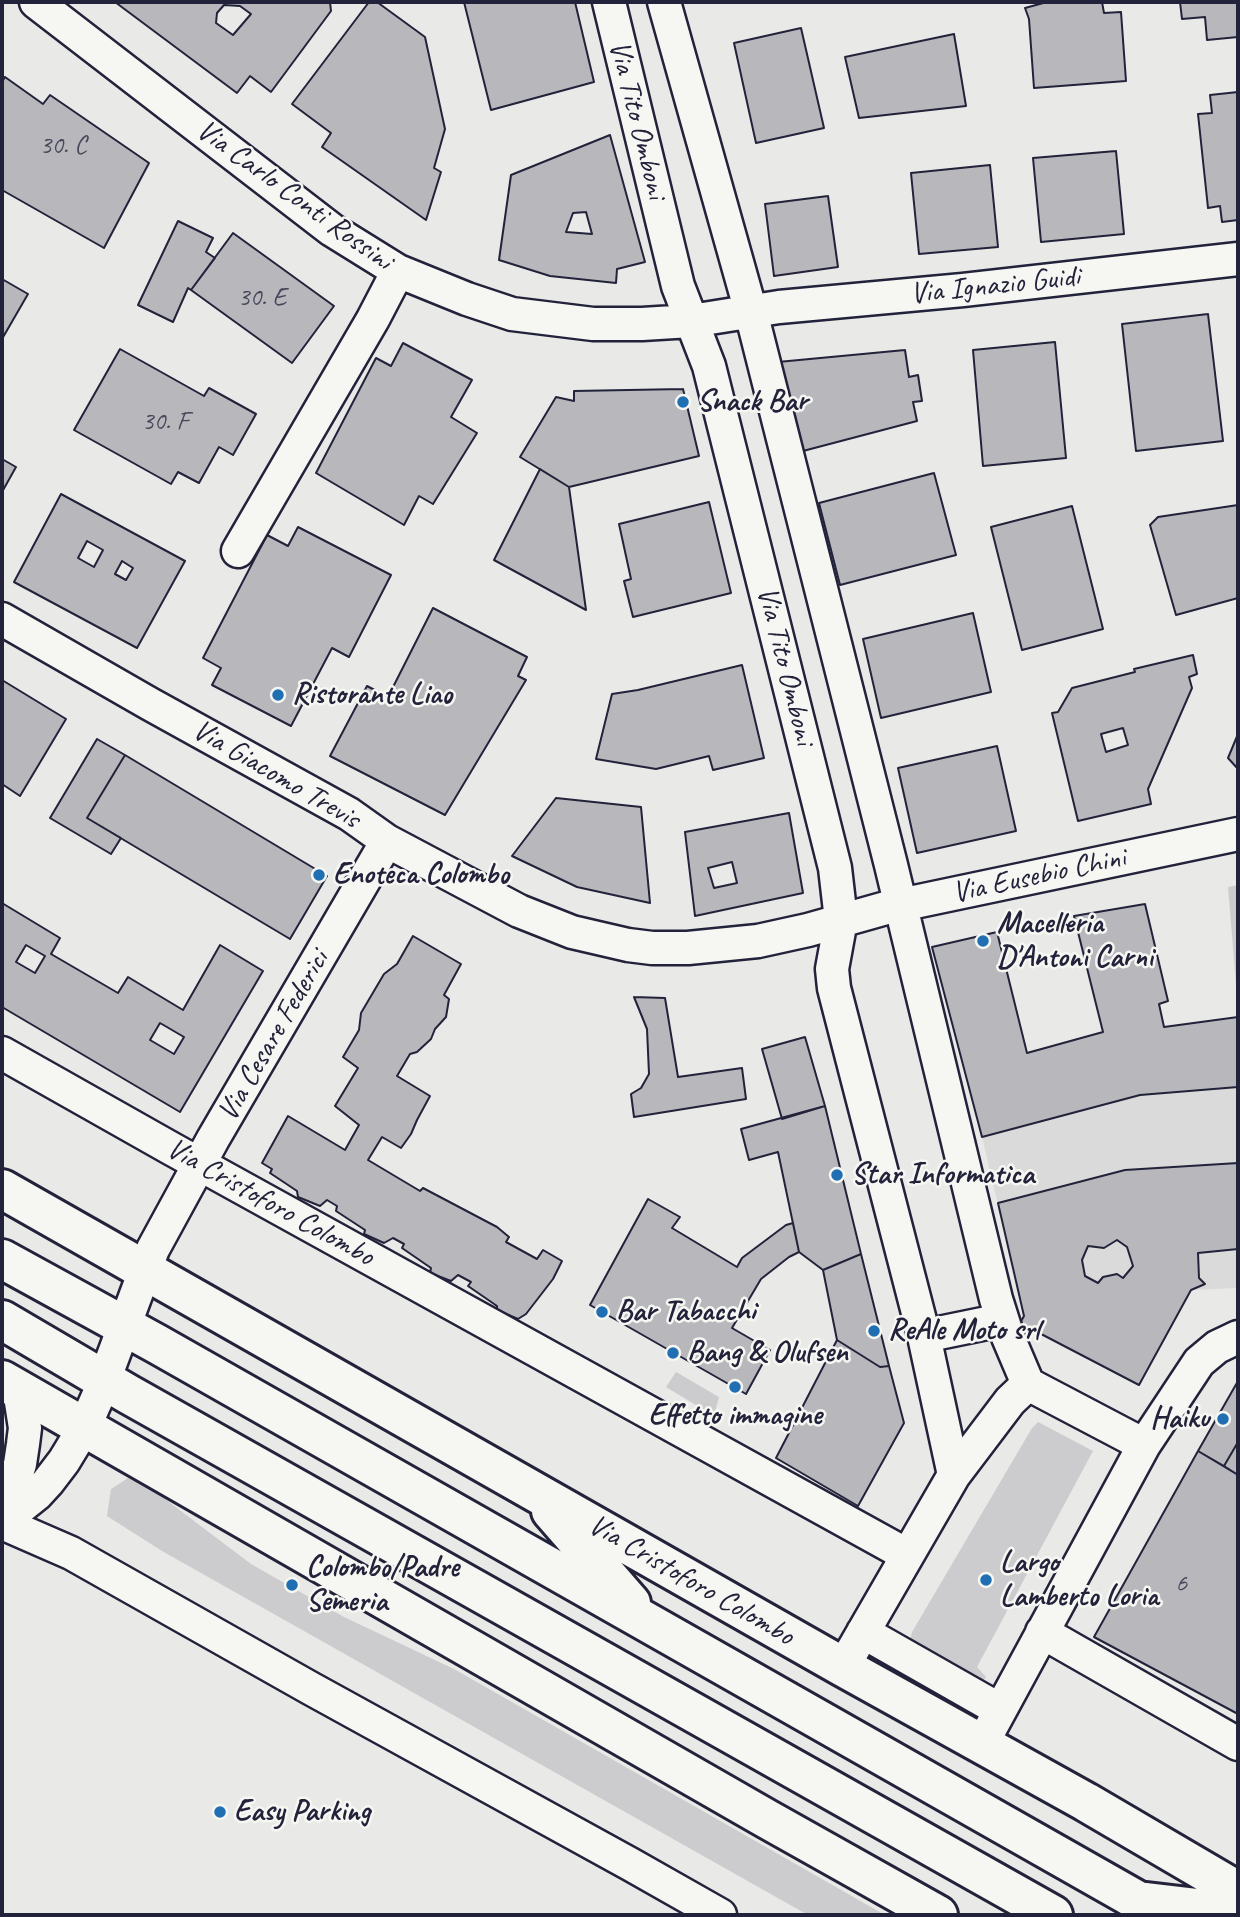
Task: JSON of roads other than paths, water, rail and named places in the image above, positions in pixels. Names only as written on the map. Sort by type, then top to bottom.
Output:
[{"type":"main road","name":"Via Cristoforo Colombo","points":[[2,1189],[1238,1891]]},
{"type":"main road","name":"Via Cristoforo Colombo","points":[[2,1259],[124,1325],[1150,1908]]},
{"type":"main road","points":[[2,1320],[1053,1915]]},
{"type":"main road","points":[[10,1385],[938,1915]]},
{"type":"main road","points":[[534,1491],[651,1625]]},
{"type":"main road","points":[[466,1646],[597,1658]]},
{"type":"main road","points":[[1150,1908],[1238,1913]]},
{"type":"street","name":"Via Carlo Conti Rossini","points":[[36,2],[300,207],[351,243],[398,271],[467,299],[525,316],[593,324],[691,321],[751,312]]},
{"type":"street","name":"Via Tito Omboni","points":[[609,2],[674,270],[709,366],[832,855],[841,920],[832,969],[834,988],[924,1336],[954,1475]]},
{"type":"street","name":"Via Tito Omboni","points":[[664,2],[751,312],[901,905],[987,1265],[1002,1320],[1028,1384]]},
{"type":"street","name":"Via Ignazio Guidi","points":[[751,312],[1238,259]]},
{"type":"street","points":[[239,551],[398,271]]},
{"type":"street","name":"Via Giacomo Trevis","points":[[2,619],[349,814],[387,841],[536,919],[628,945],[668,948],[707,948],[784,936],[841,920]]},
{"type":"street","name":"Via Eusebio Chini","points":[[841,920],[1238,834]]},
{"type":"street","name":"Via Cesare Federici","points":[[145,1270],[153,1249],[200,1164],[387,841]]},
{"type":"street","name":"Via Cristoforo Colombo","points":[[2,1053],[907,1555]]},
{"type":"street","points":[[2,1521],[48,1482],[84,1428],[145,1270]]},
{"type":"street","points":[[924,1336],[1002,1320]]},
{"type":"street","points":[[982,1744],[1144,1445],[1199,1362],[1217,1347],[1238,1337]]},
{"type":"street","points":[[843,1667],[954,1475],[1010,1401],[1028,1384],[1144,1445]]},
{"type":"street","points":[[2,1521],[20,1464],[25,1428],[10,1385]]},
{"type":"street","points":[[2,1521],[71,1553],[720,1915]]},
{"type":"street","points":[[863,1632],[1000,1710]]},
{"type":"street","points":[[1042,1632],[1238,1744]]},
{"type":"place","name":"Snack Bar","points":[[683,402]]},
{"type":"place","name":"Ristorante Liao","points":[[278,695]]},
{"type":"place","name":"Enoteca Colombo","points":[[319,875]]},
{"type":"place","name":"Macelleria D'Antoni Carni","points":[[983,941]]},
{"type":"place","name":"Star Informatica","points":[[837,1175]]},
{"type":"place","name":"Bar Tabacchi","points":[[602,1312]]},
{"type":"place","name":"ReAle Moto srl","points":[[874,1331]]},
{"type":"place","name":"Bang & Olufsen","points":[[673,1353]]},
{"type":"place","name":"Effetto immagine","points":[[735,1387]]},
{"type":"place","name":"Haiku","points":[[1223,1419]]},
{"type":"place","name":"Largo Lamberto Loria","points":[[986,1580]]},
{"type":"place","name":"Colombo/Padre Semeria","points":[[292,1585]]},
{"type":"place","name":"Easy Parking","points":[[220,1812]]}]
